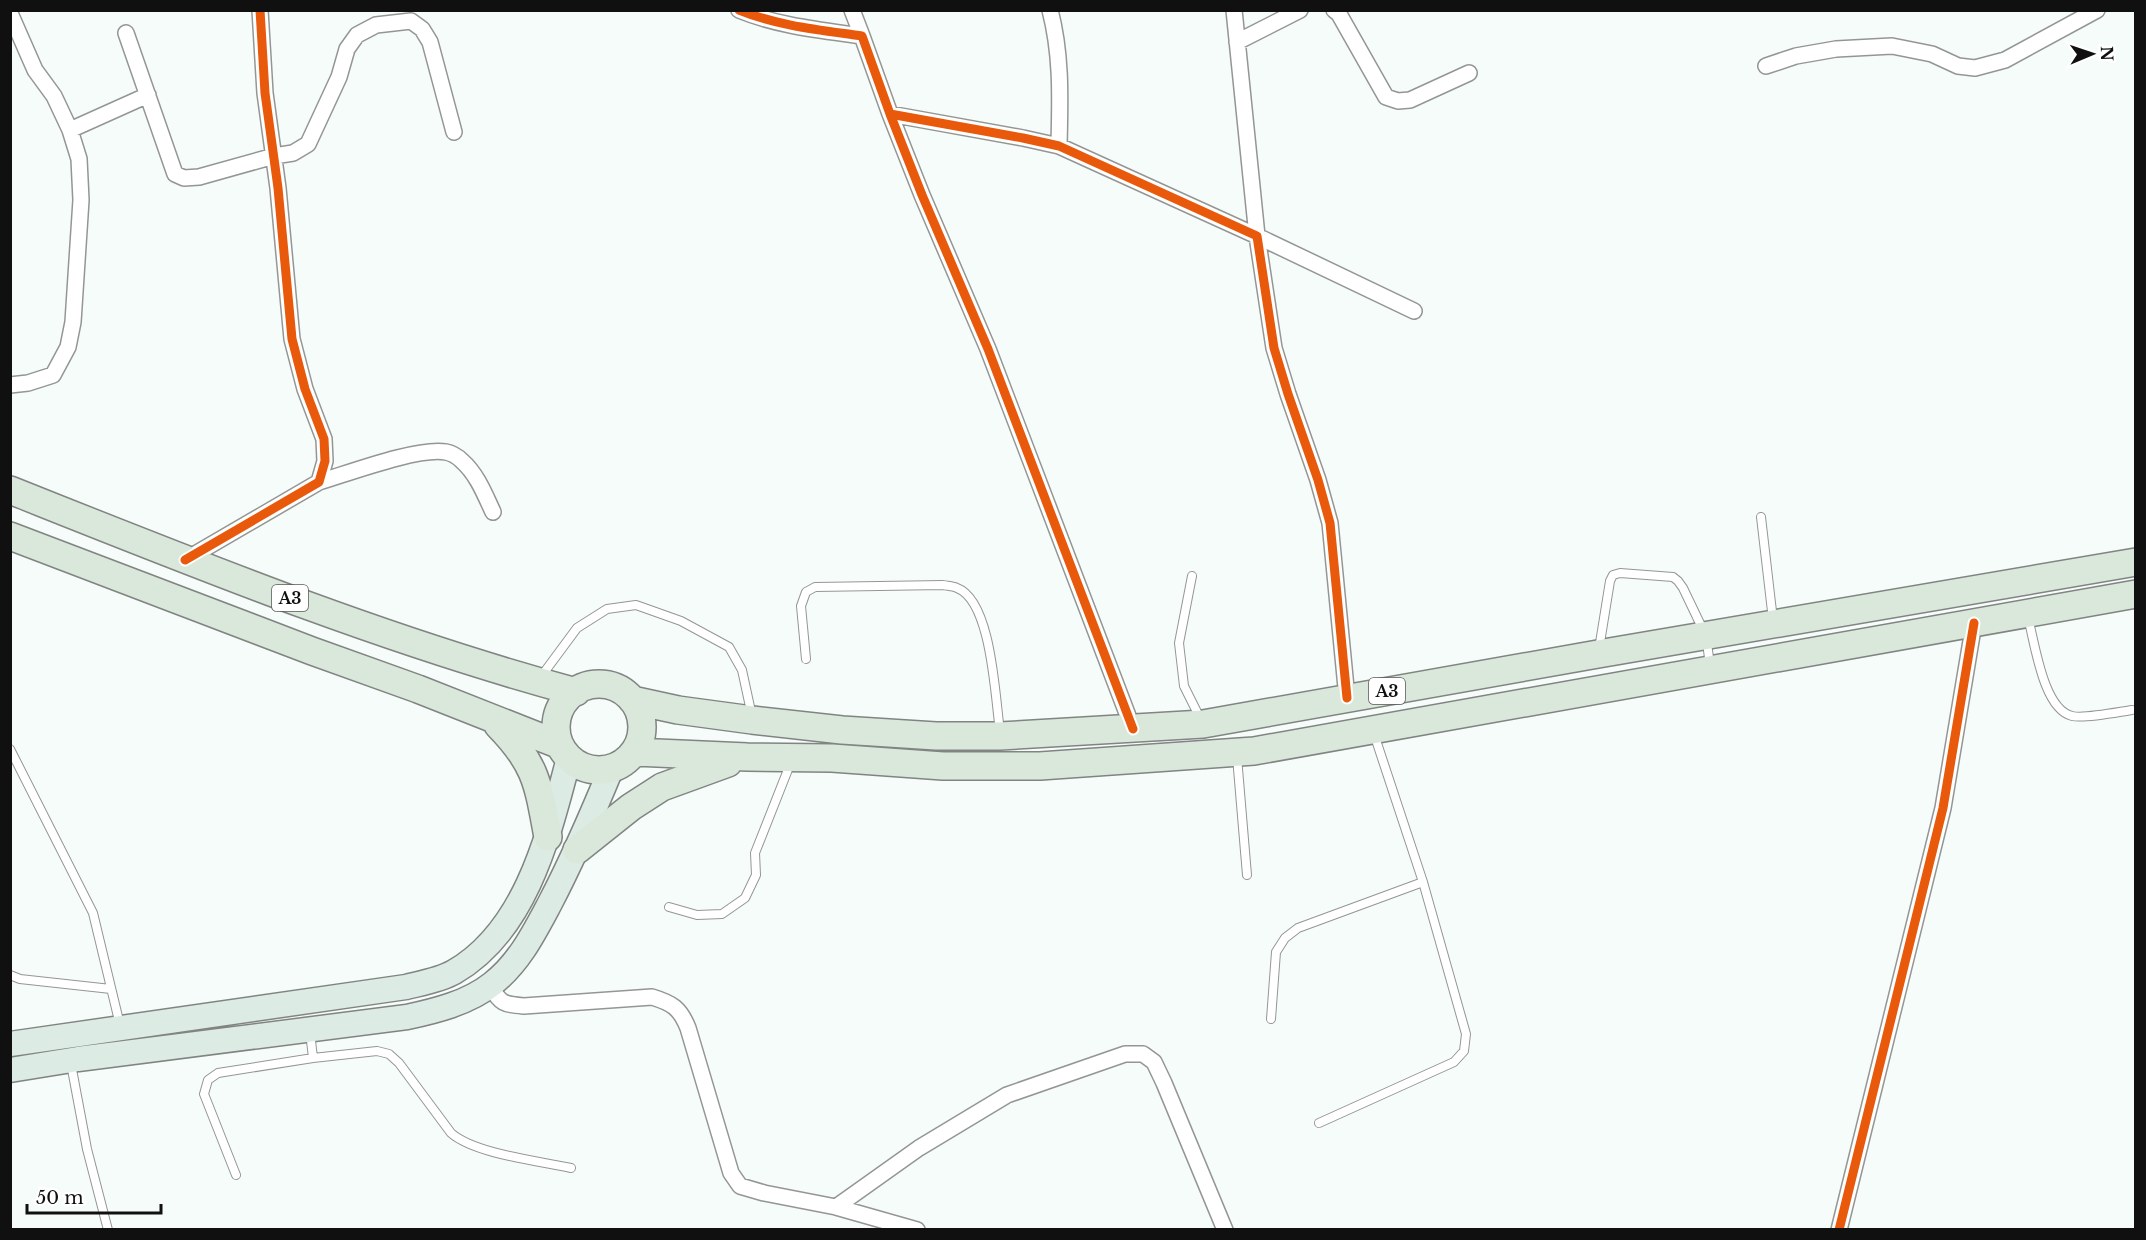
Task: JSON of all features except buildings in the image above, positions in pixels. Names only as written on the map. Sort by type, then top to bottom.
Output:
[{"type":"highway","name":"A3","points":[[10,490],[185,560],[350,620],[576,692]]},
{"type":"highway","name":"A3","points":[[10,536],[491,718],[565,752]]},
{"type":"highway","name":"A3","points":[[632,700],[678,710],[752,720],[842,730],[936,736],[1000,736],[1203,724],[2136,562]]},
{"type":"highway","name":"A3","points":[[635,752],[747,758],[832,758],[943,766],[1040,766],[1237,752],[2136,594]]},
{"type":"highway","points":[[608,685],[625,693],[632,700],[638,709],[642,723],[641,738],[635,752],[624,763],[611,769],[596,770],[581,766],[565,752],[557,730],[558,716],[565,702],[576,692],[589,686],[608,685]]},
{"type":"highway","points":[[491,718],[525,756],[536,777],[548,837]]},
{"type":"highway","points":[[577,850],[631,807],[662,787],[700,772],[747,758]]},
{"type":"main road","points":[[10,1044],[406,987],[452,973],[492,943],[519,900],[537,865],[548,837],[565,752]]},
{"type":"main road","points":[[10,1070],[70,1060],[407,1017],[440,1010],[490,986],[509,969],[529,942],[577,850],[611,769]]},
{"type":"street","points":[[260,10],[265,93],[274,156],[292,339],[305,389],[324,439],[325,461],[319,482]]},
{"type":"street","points":[[739,10],[758,18],[805,28],[862,36]]},
{"type":"street","points":[[852,10],[922,195],[988,349],[1133,729]]},
{"type":"street","points":[[1050,10],[1056,33],[1060,70],[1059,146]]},
{"type":"street","points":[[1233,10],[1257,236],[1274,348],[1330,523],[1347,698]]},
{"type":"street","points":[[1237,42],[1300,10]]},
{"type":"street","points":[[1335,10],[1386,97],[1398,101],[1410,100],[1468,73]]},
{"type":"street","points":[[1766,66],[1796,56],[1836,49],[1892,46],[1932,54],[1958,66],[1975,68],[2005,60],[2097,10]]},
{"type":"street","points":[[10,13],[35,70],[54,96],[70,130],[79,159],[81,200],[73,322],[68,347],[53,375],[28,383],[10,385]]},
{"type":"street","points":[[126,33],[175,174],[184,178],[199,177],[293,153],[308,144],[339,77],[347,49],[357,34],[376,25],[411,21],[422,29],[430,42],[454,132]]},
{"type":"street","points":[[70,130],[147,95]]},
{"type":"street","points":[[890,114],[1059,146],[1257,236],[1414,311]]},
{"type":"street","points":[[185,560],[319,482],[412,454],[449,452],[462,461],[476,478],[493,512]]},
{"type":"street","points":[[1839,1230],[1943,808],[1974,623]]},
{"type":"street","points":[[490,986],[498,1000],[524,1006],[652,997],[668,1002],[682,1014],[688,1029],[731,1173],[740,1186],[764,1194],[836,1207],[917,1230]]},
{"type":"street","points":[[836,1207],[919,1148],[981,1108],[1007,1095],[1125,1054],[1143,1054],[1154,1062],[1164,1083],[1225,1230]]},
{"type":"lane","points":[[1761,517],[1773,625]]},
{"type":"lane","points":[[1598,654],[1610,581],[1613,576],[1620,573],[1673,577],[1678,581],[1706,636],[1710,670]]},
{"type":"lane","points":[[1192,576],[1179,643],[1184,686],[1203,724]]},
{"type":"lane","points":[[806,659],[801,606],[806,592],[815,587],[943,585],[958,588],[980,613],[987,632],[1000,736]]},
{"type":"lane","points":[[537,681],[577,628],[608,609],[636,605],[681,621],[729,647],[742,670],[752,720]]},
{"type":"lane","points":[[2027,614],[2047,691],[2065,713],[2074,717],[2132,710]]},
{"type":"lane","points":[[1319,1123],[1454,1062],[1464,1052],[1466,1034],[1423,882],[1372,730]]},
{"type":"lane","points":[[10,749],[93,914],[120,1027]]},
{"type":"lane","points":[[1237,752],[1247,875]]},
{"type":"lane","points":[[669,907],[698,915],[722,914],[745,898],[756,875],[755,853],[792,758]]},
{"type":"lane","points":[[1271,1019],[1276,952],[1285,938],[1299,928],[1423,882]]},
{"type":"lane","points":[[10,975],[20,979],[111,989]]},
{"type":"lane","points":[[310,1031],[313,1058]]},
{"type":"lane","points":[[236,1175],[204,1094],[208,1080],[218,1073],[313,1058],[377,1051],[389,1054],[399,1063],[451,1133],[460,1141],[475,1148],[571,1168]]},
{"type":"lane","points":[[70,1060],[87,1149],[108,1230]]},
{"type":"cycle path","points":[[185,560],[319,482],[325,461],[324,439],[305,389],[292,339],[278,188],[265,93],[260,10]]},
{"type":"cycle path","points":[[739,10],[784,24],[862,36],[890,114],[1059,146],[1257,236],[1274,348],[1330,523],[1347,698]]},
{"type":"cycle path","points":[[890,114],[988,349],[1133,729]]},
{"type":"cycle path","points":[[1839,1230],[1943,808],[1974,623]]}]
